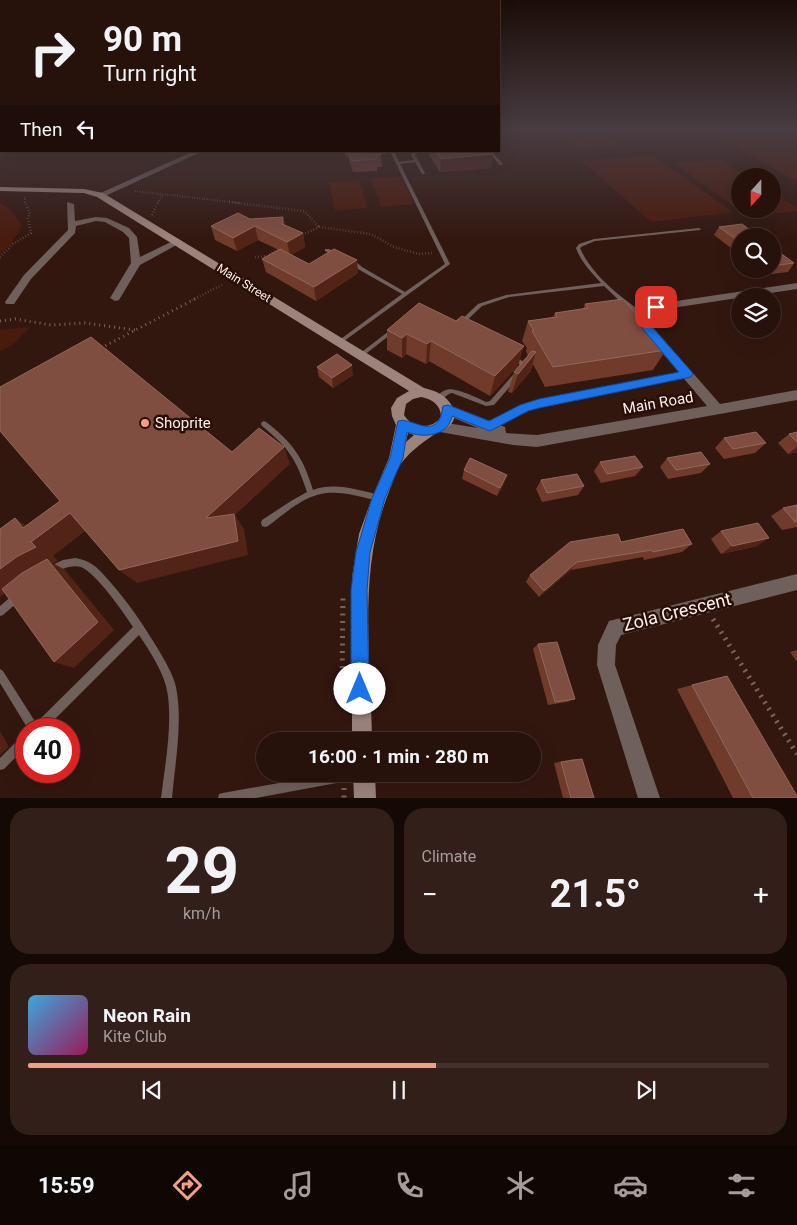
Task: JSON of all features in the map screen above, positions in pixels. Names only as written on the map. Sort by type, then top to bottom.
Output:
[{"type":"street","points":[[0,189],[84,191],[100,195],[168,165]]},
{"type":"street","name":"Main Street","points":[[100,195],[361,355],[387,373],[421,392]]},
{"type":"street","points":[[10,302],[27,278],[69,235],[72,224],[70,204]]},
{"type":"street","points":[[72,224],[102,219],[126,230],[133,237],[136,263]]},
{"type":"street","points":[[115,298],[136,263],[178,242]]},
{"type":"street","points":[[718,409],[646,326],[642,314],[656,307],[797,286]]},
{"type":"street","name":"Main Street","points":[[387,373],[401,400]]},
{"type":"street","points":[[396,458],[445,422],[448,409],[439,398],[429,393],[414,393],[401,400],[397,413],[403,424],[420,432],[435,429]]},
{"type":"street","name":"Main Road","points":[[435,429],[468,429],[508,440],[536,441],[797,395]]},
{"type":"street","name":"Main Road","points":[[448,409],[525,441]]},
{"type":"street","points":[[362,732],[360,577],[363,552],[379,498],[396,458],[403,424]]},
{"type":"street","name":"Zola Crescent","points":[[649,798],[606,664],[605,648],[608,636],[615,627],[797,582]]},
{"type":"street","points":[[364,782],[365,798]]},
{"type":"lane","points":[[340,342],[448,264],[399,165]]},
{"type":"lane","points":[[418,165],[423,173]]},
{"type":"lane","points":[[642,314],[620,299],[605,284],[580,256],[578,248],[594,240],[699,229]]},
{"type":"lane","points":[[327,250],[349,259],[360,268],[404,293],[404,295]]},
{"type":"lane","points":[[458,325],[480,306],[508,296],[605,284]]},
{"type":"lane","points":[[450,321],[467,330]]},
{"type":"lane","points":[[361,355],[396,328]]},
{"type":"lane","points":[[439,398],[448,391],[452,391],[486,404],[492,403],[522,369],[523,364],[510,354]]},
{"type":"lane","points":[[490,427],[524,408],[687,374]]},
{"type":"lane","points":[[264,424],[290,446],[296,454],[311,494]]},
{"type":"lane","points":[[265,523],[311,494],[322,490],[340,490],[379,498]]},
{"type":"lane","points":[[42,577],[59,566],[71,562],[90,566],[115,593],[139,628],[170,681],[174,725],[166,798]]},
{"type":"lane","points":[[0,612],[21,594]]},
{"type":"lane","points":[[49,718],[139,628]]},
{"type":"lane","points":[[0,674],[27,718]]},
{"type":"lane","points":[[0,764],[15,750]]},
{"type":"lane","points":[[223,798],[313,782]]},
{"type":"path","points":[[130,190],[304,211],[319,227],[371,234],[394,247],[418,254],[443,253]]},
{"type":"path","points":[[0,257],[13,244],[31,233],[28,218],[30,214],[25,205],[24,195],[26,192]]},
{"type":"path","points":[[148,218],[153,214],[162,195]]},
{"type":"path","points":[[300,237],[319,227]]},
{"type":"path","points":[[255,257],[267,256],[283,246]]},
{"type":"path","points":[[97,350],[225,284]]},
{"type":"path","points":[[0,321],[15,319],[51,325],[85,323],[135,330]]},
{"type":"path","points":[[704,605],[797,754]]},
{"type":"shaded area","points":[[587,165],[667,165],[731,212],[651,222]]},
{"type":"shaded area","points":[[676,165],[729,165],[733,168],[731,168],[731,204]]},
{"type":"shaded area","points":[[767,165],[797,165],[797,182],[781,173],[781,168],[772,168]]},
{"type":"shaded area","points":[[401,176],[414,204],[381,207],[371,179]]},
{"type":"shaded area","points":[[359,180],[367,208],[335,211],[329,182]]},
{"type":"shaded area","points":[[781,198],[797,208],[797,211],[781,213]]},
{"type":"shaded area","points":[[0,203],[11,210],[22,226],[11,244],[0,254]]},
{"type":"shaded area","points":[[30,327],[12,345],[0,351],[0,330]]},
{"type":"building","points":[[238,213],[250,219],[283,217],[282,224],[303,233],[287,242],[255,226],[233,238],[211,226]]},
{"type":"building","points":[[742,224],[747,228],[731,228],[731,236],[719,227]]},
{"type":"building","points":[[280,249],[309,264],[334,249],[357,260],[314,287],[262,259]]},
{"type":"building","points":[[781,254],[794,263],[781,265]]},
{"type":"building","points":[[623,299],[666,350],[553,367],[528,321],[557,317],[555,313],[588,308],[585,304]]},
{"type":"building","points":[[419,303],[456,321],[462,316],[524,346],[495,376],[431,341],[427,344],[407,334],[402,338],[387,330]]},
{"type":"building","points":[[91,337],[232,452],[259,428],[284,447],[206,518],[234,514],[238,541],[119,570],[70,513],[31,542],[36,547],[18,556],[0,569],[0,529],[15,518],[23,528],[60,501],[0,431],[0,387]]},
{"type":"building","points":[[532,351],[536,352],[518,374],[514,372]]},
{"type":"building","points":[[337,354],[352,365],[332,378],[317,367]]},
{"type":"building","points":[[756,432],[766,443],[733,449],[724,438]]},
{"type":"building","points":[[797,432],[797,442],[789,434]]},
{"type":"building","points":[[701,452],[710,464],[676,470],[667,458]]},
{"type":"building","points":[[635,456],[643,467],[607,474],[600,462]]},
{"type":"building","points":[[470,458],[507,475],[500,488],[464,470]]},
{"type":"building","points":[[577,474],[584,486],[547,493],[541,480]]},
{"type":"building","points":[[797,505],[797,521],[795,522],[783,508]]},
{"type":"building","points":[[758,523],[769,538],[732,546],[721,531]]},
{"type":"building","points":[[683,529],[692,544],[653,552],[652,550],[577,562],[544,591],[530,575],[570,542],[618,534],[621,542]]},
{"type":"building","points":[[47,559],[98,622],[54,662],[2,589],[22,573]]},
{"type":"building","points":[[557,642],[575,699],[555,702],[538,644]]},
{"type":"building","points":[[727,676],[797,798],[753,798],[692,685]]},
{"type":"building","points":[[582,759],[594,798],[571,798],[561,762]]},
{"type":"place","name":"Shoprite","points":[[145,423]]},
{"type":"route","points":[[360,689],[359,590],[363,552],[379,498],[396,458],[403,424],[420,432],[429,431],[445,422],[448,409],[490,427],[524,408],[687,374],[646,326],[642,314],[656,307]]}]
